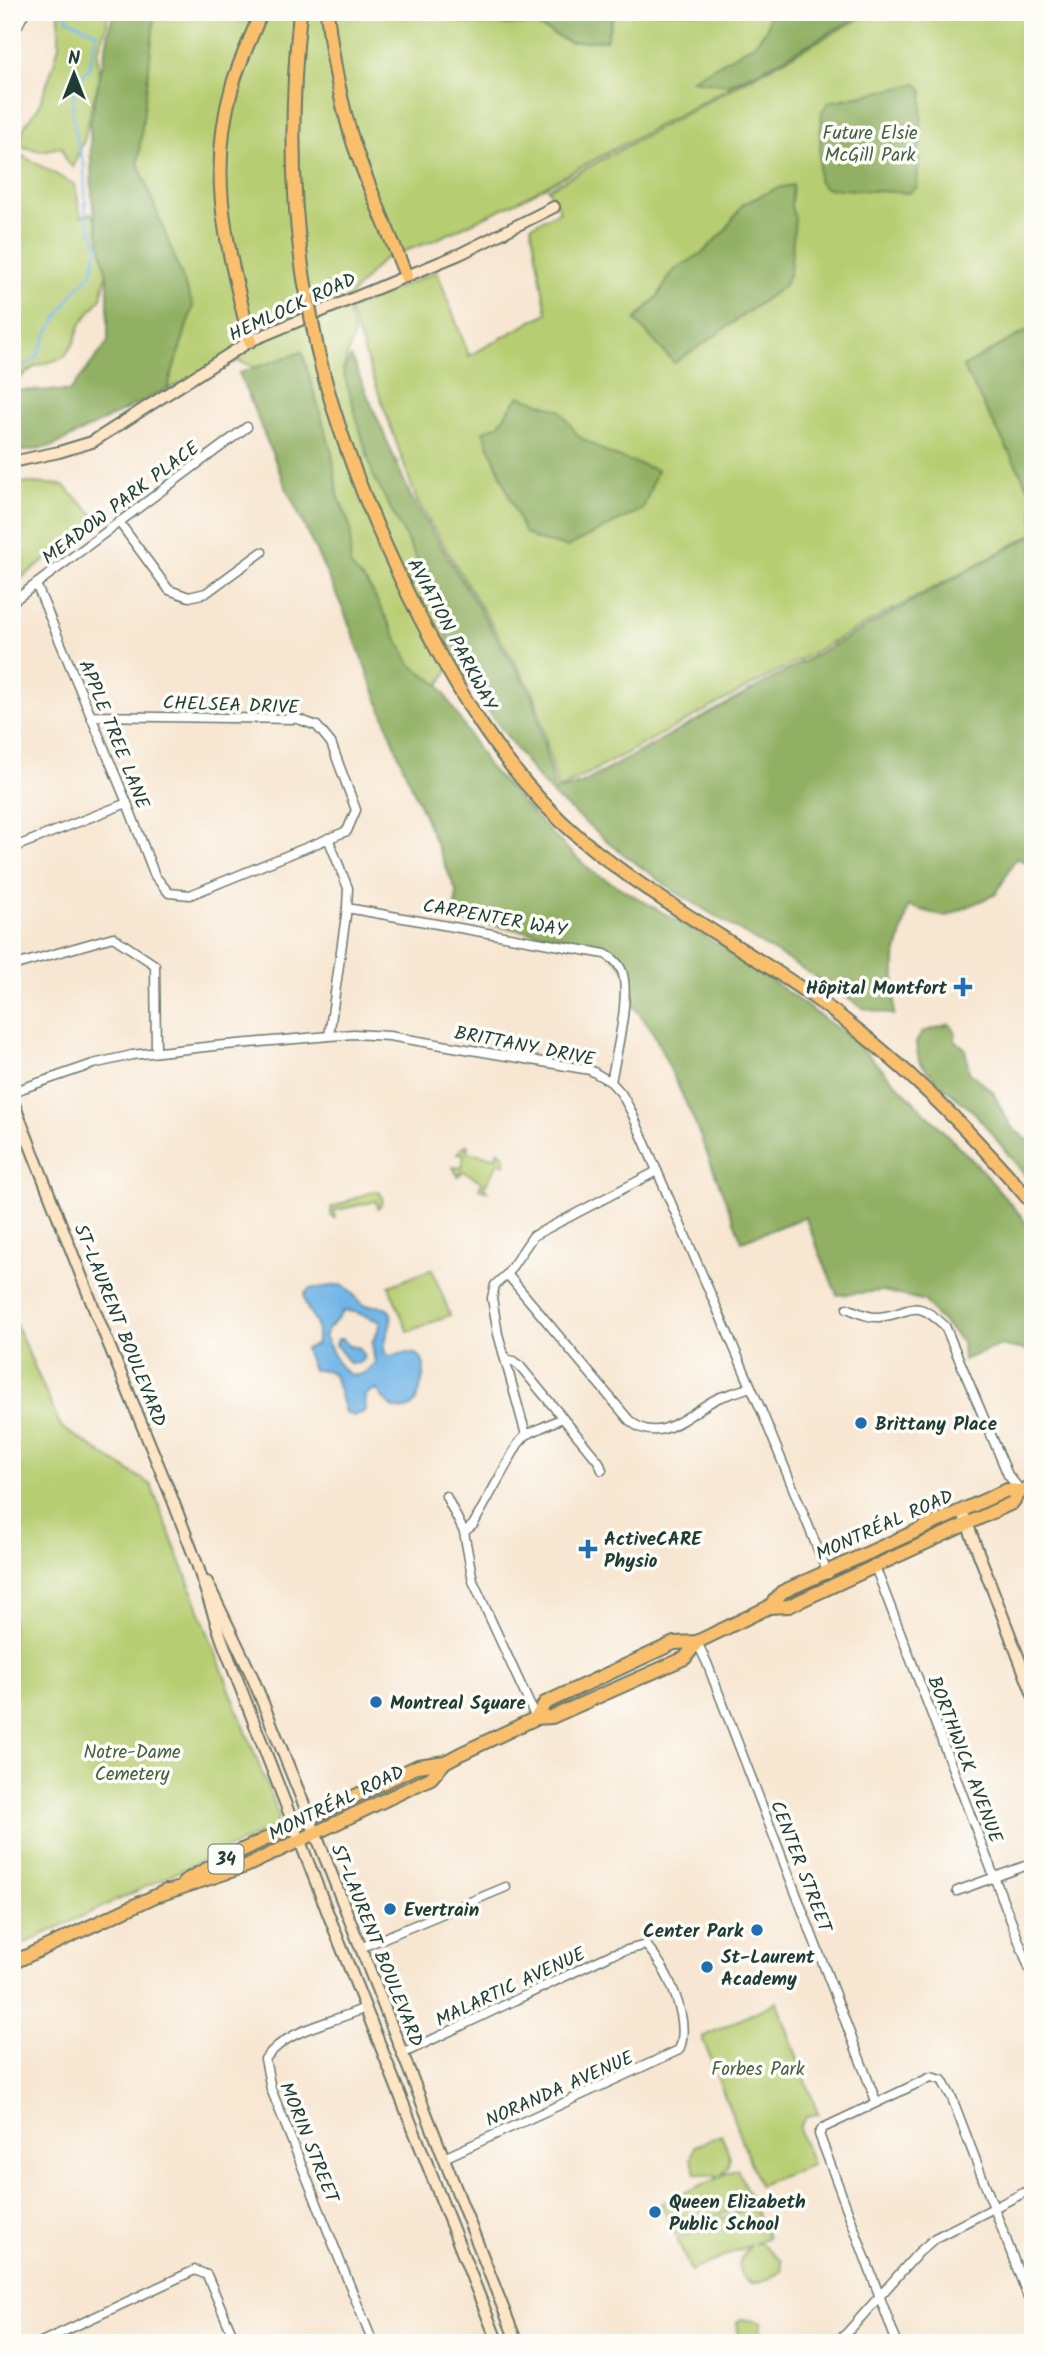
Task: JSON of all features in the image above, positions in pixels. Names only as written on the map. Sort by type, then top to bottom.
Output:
[{"type":"main road","points":[[250,341],[223,223],[219,161],[221,135],[232,87],[261,12]]},
{"type":"main road","name":"AVIATION PARKWAY","points":[[300,12],[293,160],[304,279],[317,348],[342,437],[361,491],[390,558],[461,696],[489,738],[523,781],[580,839],[624,873],[815,998],[880,1048],[956,1118],[1032,1203]]},
{"type":"main road","points":[[327,12],[346,120],[360,162],[406,275]]},
{"type":"main road","name":"HEMLOCK ROAD","points":[[12,462],[92,442],[250,341],[491,240],[554,207]]},
{"type":"main road","name":"ST-LAURENT BOULEVARD","points":[[12,1098],[94,1311],[197,1564],[222,1640],[498,2343]]},
{"type":"main road","name":"MONTRÉAL ROAD","points":[[769,1607],[782,1592],[869,1551],[1007,1490],[1027,1488]]},
{"type":"main road","name":"MONTRÉAL ROAD","points":[[12,1963],[159,1895],[230,1856],[418,1766],[445,1762],[536,1718],[552,1717],[685,1658],[697,1642],[769,1607],[789,1606],[876,1568],[1012,1503],[1027,1488]]},
{"type":"main road","points":[[962,1509],[1033,1695]]},
{"type":"main road","name":"ST-LAURENT BOULEVARD","points":[[197,1564],[252,1676],[517,2343]]},
{"type":"main road","points":[[256,1727],[269,1721]]},
{"type":"main road","name":"MONTRÉAL ROAD","points":[[159,1895],[246,1866],[300,1841],[430,1779],[445,1762]]},
{"type":"street","points":[[12,36],[25,12]]},
{"type":"street","name":"MEADOW PARK PLACE","points":[[12,602],[247,427]]},
{"type":"street","points":[[119,522],[169,590],[189,597],[206,593],[262,552]]},
{"type":"street","name":"APPLE TREE LANE","points":[[36,584],[155,876],[169,893]]},
{"type":"street","name":"CHELSEA DRIVE","points":[[91,716],[298,719],[317,726],[331,743],[356,810],[347,831],[190,895],[169,893]]},
{"type":"street","points":[[13,847],[127,803]]},
{"type":"street","points":[[328,838],[348,888],[348,908],[329,1036]]},
{"type":"street","name":"CARPENTER WAY","points":[[348,908],[595,950],[615,960],[624,978],[626,993],[611,1082]]},
{"type":"street","points":[[12,967],[113,937],[155,965],[156,1052]]},
{"type":"street","name":"BRITTANY DRIVE","points":[[12,1092],[93,1064],[156,1052],[329,1036],[389,1036],[527,1058],[590,1070],[611,1082],[631,1111],[833,1587]]},
{"type":"street","points":[[526,1436],[492,1298],[495,1284],[507,1274],[533,1236],[657,1171]]},
{"type":"street","points":[[507,1274],[638,1428],[673,1428],[688,1415],[719,1398],[750,1387]]},
{"type":"street","points":[[847,1308],[881,1317],[908,1308],[920,1308],[929,1311],[945,1326],[1008,1475],[1027,1488]]},
{"type":"street","points":[[505,1359],[520,1366],[599,1462],[602,1470]]},
{"type":"street","points":[[464,1532],[473,1525],[518,1444],[526,1436],[562,1418]]},
{"type":"street","points":[[446,1496],[464,1532],[473,1581],[536,1718]]},
{"type":"street","name":"BORTHWICK AVENUE","points":[[869,1551],[1033,1978]]},
{"type":"street","name":"CENTER STREET","points":[[697,1642],[708,1663],[876,2101]]},
{"type":"street","points":[[957,1891],[1033,1863]]},
{"type":"street","points":[[360,1948],[506,1887]]},
{"type":"street","name":"NORANDA AVENUE","points":[[444,2158],[679,2050],[683,2041],[682,2016],[662,1967],[646,1945],[632,1948]]},
{"type":"street","name":"MALARTIC AVENUE","points":[[402,2054],[612,1954],[632,1948]]},
{"type":"street","name":"MORIN STREET","points":[[365,2008],[286,2038],[274,2047],[265,2059],[271,2089],[373,2343]]},
{"type":"street","points":[[897,2343],[819,2134],[823,2128],[876,2101],[931,2077],[942,2080],[952,2098],[1028,2297]]},
{"type":"street","points":[[834,2343],[935,2238],[1033,2188]]},
{"type":"street","points":[[39,2343],[195,2270],[207,2276],[236,2343]]},
{"type":"green space","points":[[59,12],[107,12],[107,24],[98,52],[99,82],[85,138],[73,167],[66,161],[62,147],[41,151],[19,146],[24,127],[39,106],[54,64],[59,45]]},
{"type":"green space","points":[[113,12],[155,12],[138,163],[193,306],[167,389],[53,446],[12,453],[12,390],[70,391],[108,342],[108,282],[92,200],[90,124]]},
{"type":"green space","points":[[155,12],[455,12],[463,23],[536,25],[569,42],[606,40],[614,12],[770,12],[767,28],[756,43],[692,80],[728,85],[771,65],[518,201],[435,240],[383,259],[345,302],[354,333],[343,370],[373,475],[440,603],[453,662],[439,685],[410,665],[368,585],[349,565],[351,528],[338,496],[332,454],[302,352],[256,368],[238,361],[167,389],[193,306],[138,163]]},
{"type":"green space","points":[[455,12],[614,12],[606,40],[569,42],[536,25],[463,23]]},
{"type":"green space","points":[[770,12],[866,12],[771,65],[728,85],[691,80],[756,43],[767,28]]},
{"type":"green space","points":[[874,12],[1033,12],[1033,327],[963,367],[1033,496],[1033,534],[558,790],[535,696],[417,501],[349,309],[437,271],[469,356],[547,313],[531,226],[560,211],[548,189]]},
{"type":"green space","name":"Future Elsie McGill Park","points":[[917,84],[923,91],[917,187],[909,193],[825,188],[818,181],[822,111],[829,102]]},
{"type":"green space","points":[[12,150],[75,185],[81,216],[91,213],[104,229],[112,251],[101,298],[80,325],[74,343],[63,358],[36,366],[12,384]]},
{"type":"green space","points":[[793,185],[791,207],[795,218],[790,272],[785,285],[674,363],[635,320],[658,296],[673,271],[702,253],[724,232],[743,204],[777,188]]},
{"type":"green space","points":[[1033,327],[1033,496],[963,367]]},
{"type":"green space","points":[[302,352],[332,454],[338,496],[351,528],[350,565],[371,589],[410,664],[439,685],[488,766],[591,871],[735,954],[852,1039],[979,1167],[1022,1217],[1033,1235],[1033,1352],[1001,1345],[963,1360],[962,1342],[925,1301],[883,1291],[837,1295],[805,1217],[742,1241],[692,1116],[653,1032],[632,1004],[628,972],[601,944],[453,919],[457,893],[403,766],[344,611],[286,487],[239,373]]},
{"type":"green space","points":[[351,357],[411,497],[533,697],[555,792],[583,783],[1033,535],[1033,865],[1016,858],[996,894],[945,917],[909,906],[895,959],[894,1015],[863,1008],[677,893],[619,851],[554,796],[536,776],[453,662],[440,603],[373,475],[343,370]]},
{"type":"green space","points":[[519,396],[560,410],[578,436],[612,455],[657,470],[643,509],[567,547],[535,539],[524,532],[483,431],[498,425]]},
{"type":"green space","points":[[12,482],[63,485],[99,520],[12,585]]},
{"type":"green space","points":[[949,1024],[955,1031],[955,1041],[965,1048],[969,1072],[993,1092],[1013,1129],[1028,1140],[1033,1149],[1033,1185],[975,1113],[941,1085],[919,1061],[916,1043],[922,1032]]},
{"type":"green space","points":[[466,1145],[467,1152],[496,1157],[498,1150],[505,1156],[505,1165],[499,1162],[484,1187],[488,1192],[479,1188],[482,1182],[463,1171],[458,1176],[453,1167],[462,1168],[464,1154],[457,1153]]},
{"type":"green space","points":[[373,1191],[382,1196],[382,1203],[378,1208],[376,1201],[334,1211],[335,1218],[331,1216],[331,1208]]},
{"type":"green space","points":[[432,1269],[450,1315],[408,1332],[389,1286]]},
{"type":"green space","name":"Notre-Dame Cemetery","points":[[12,1316],[61,1427],[151,1485],[279,1817],[274,1827],[12,1949]]},
{"type":"green space","name":"Forbes Park","points":[[777,2002],[818,2114],[806,2116],[799,2128],[812,2165],[759,2185],[702,2037]]},
{"type":"green space","points":[[721,2135],[730,2156],[728,2168],[721,2176],[737,2169],[752,2201],[675,2235],[661,2203],[720,2177],[696,2173],[691,2159],[695,2146]]},
{"type":"green space","points":[[753,2205],[768,2237],[754,2244],[760,2243],[781,2261],[782,2271],[759,2283],[751,2283],[745,2279],[739,2265],[751,2245],[691,2271],[677,2239]]},
{"type":"green space","points":[[741,2319],[761,2322],[761,2339],[739,2337],[737,2322]]},
{"type":"water","points":[[345,1286],[364,1306],[387,1309],[391,1320],[385,1353],[390,1356],[414,1354],[423,1360],[421,1385],[411,1407],[394,1408],[377,1390],[367,1393],[366,1409],[362,1413],[353,1416],[345,1412],[334,1375],[326,1370],[313,1370],[305,1349],[317,1344],[316,1323],[306,1307],[304,1295],[309,1289]],"holes":[[[344,1311],[355,1312],[381,1324],[372,1343],[375,1363],[364,1373],[355,1375],[348,1374],[338,1363],[324,1336]]]},
{"type":"water","points":[[338,1339],[343,1339],[349,1346],[360,1348],[364,1357],[361,1361],[350,1363],[336,1345]]},
{"type":"waterway","points":[[12,375],[37,357],[48,332],[76,289],[91,275],[98,245],[86,216],[84,164],[76,138],[72,110],[75,87],[89,67],[97,33],[66,18],[68,12]]},
{"type":"place","name":"Hôpital Montfort","points":[[963,987]]},
{"type":"place","name":"Brittany Place","points":[[861,1423]]},
{"type":"place","name":"ActiveCARE Physio","points":[[588,1549]]},
{"type":"place","name":"Montreal Square","points":[[376,1702]]},
{"type":"place","name":"Evertrain","points":[[390,1909]]},
{"type":"place","name":"Center Park","points":[[757,1930]]},
{"type":"place","name":"St-Laurent Academy","points":[[707,1967]]},
{"type":"place","name":"Queen Elizabeth Public School","points":[[655,2212]]}]
